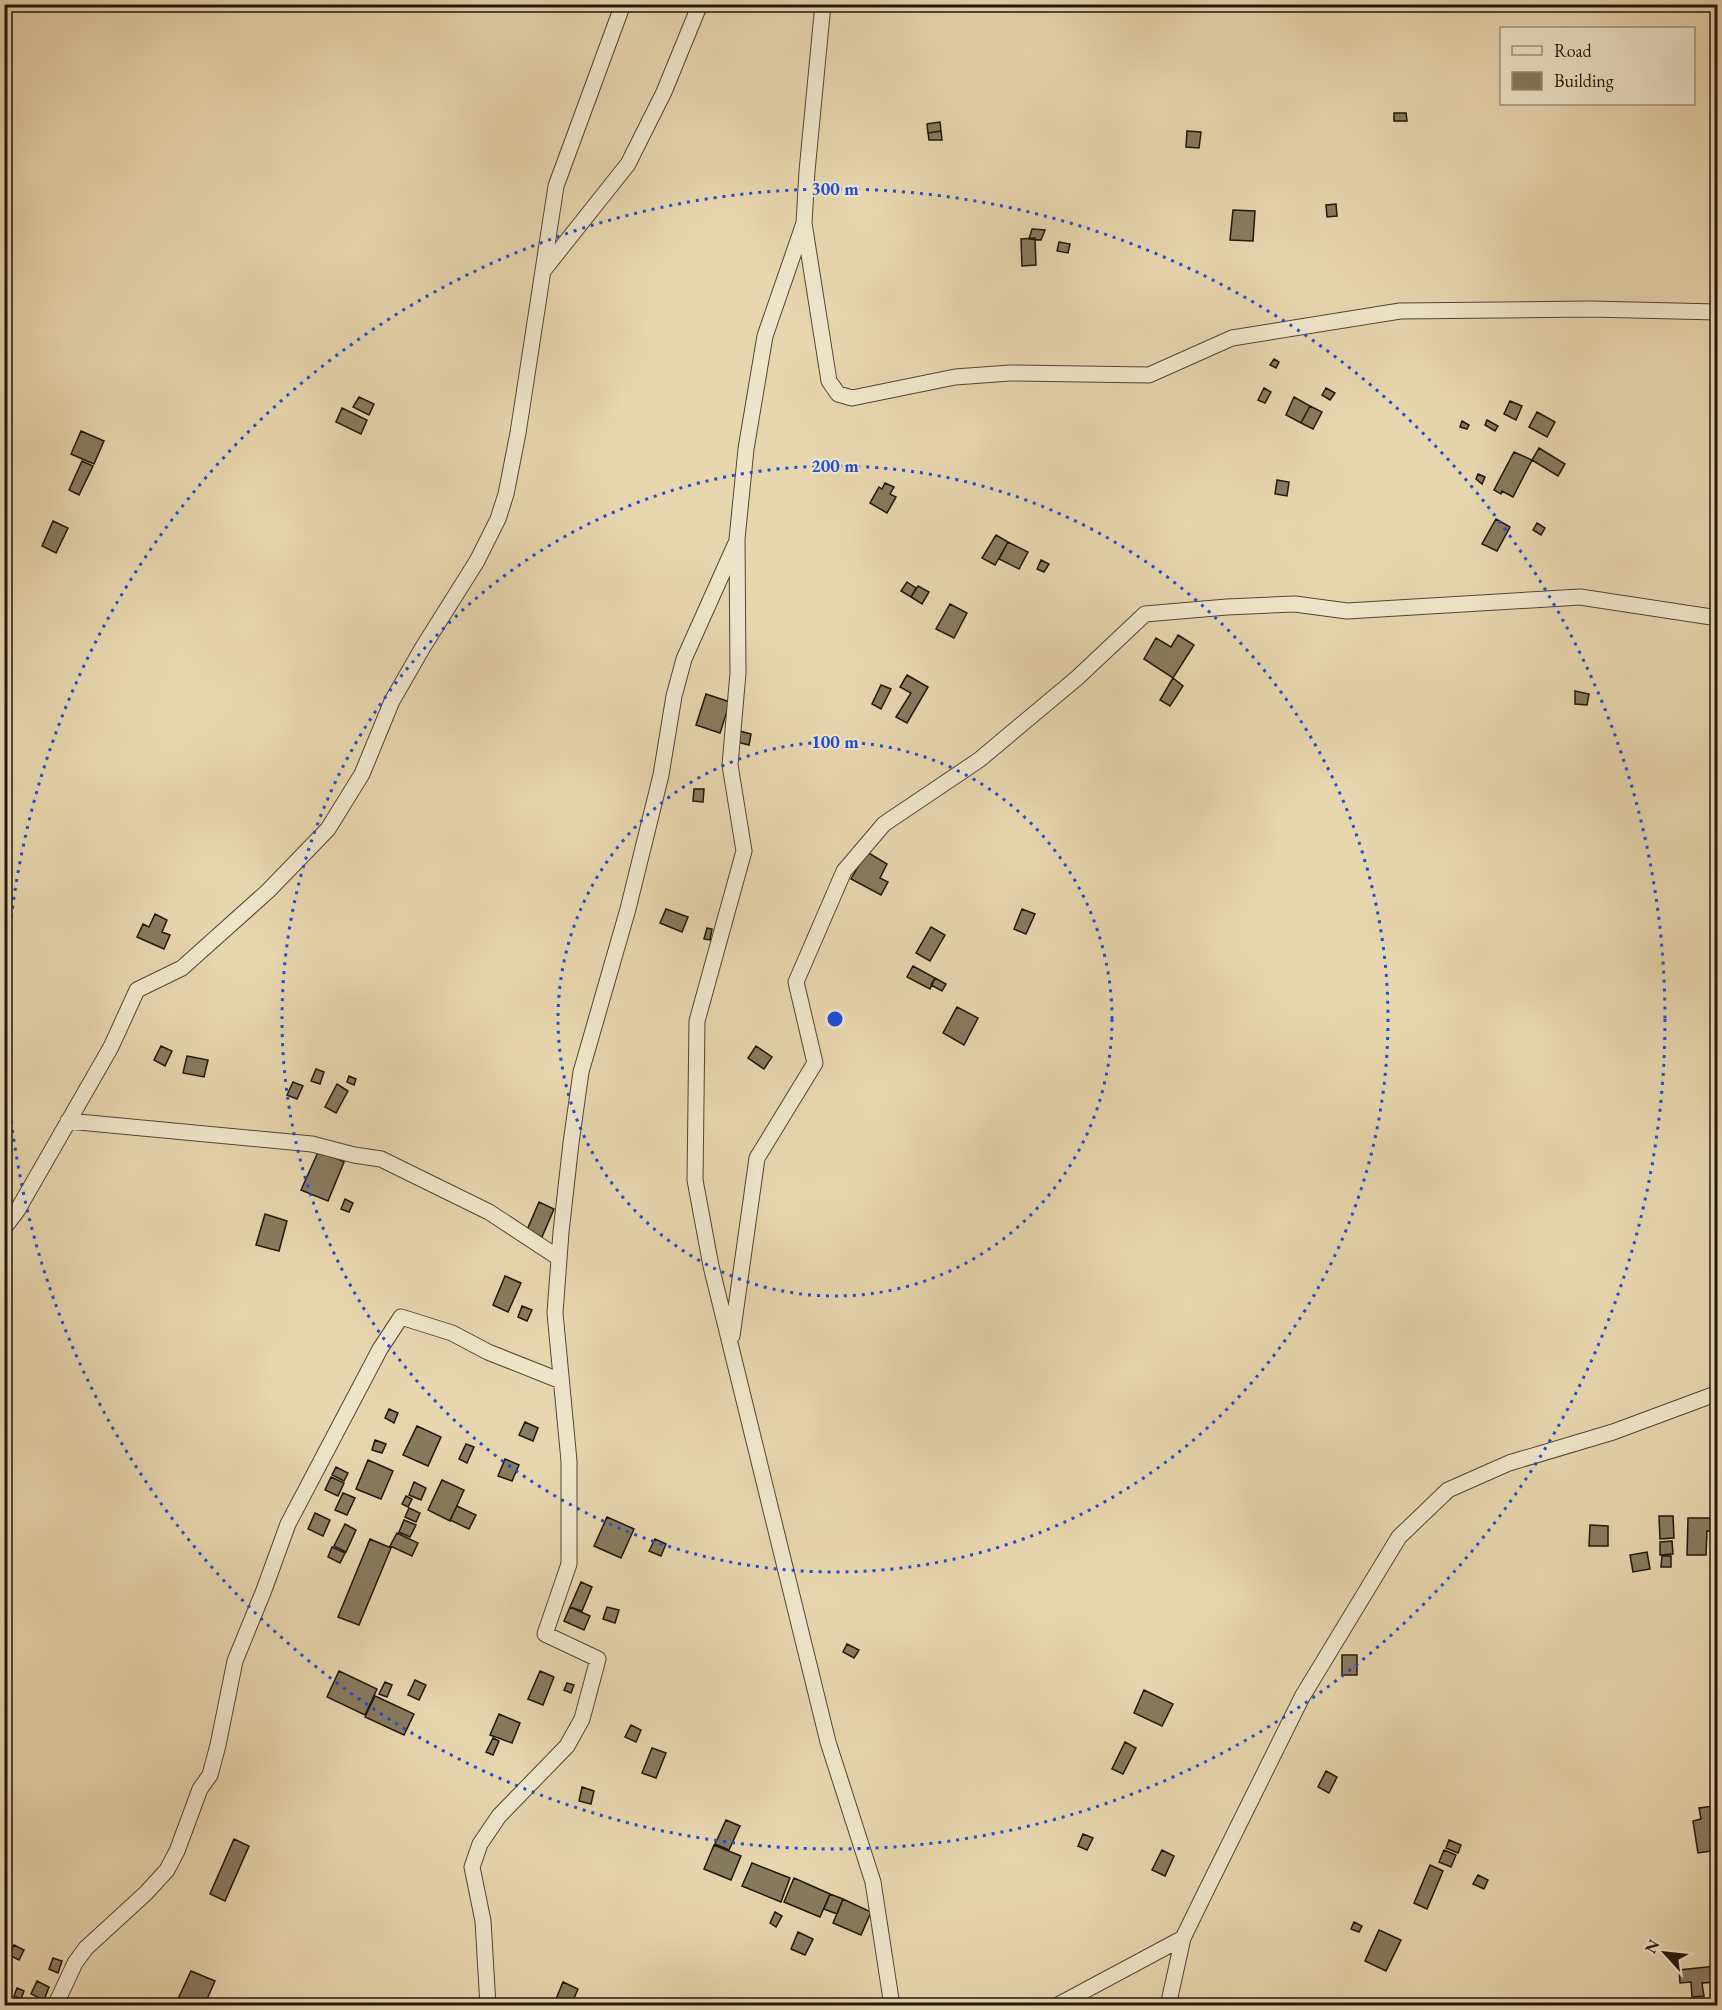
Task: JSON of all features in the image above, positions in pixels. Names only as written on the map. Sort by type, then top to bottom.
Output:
[{"type":"street","points":[[4,1228],[17,1211],[111,1047],[137,990],[182,968],[268,891],[328,829],[362,774],[392,701],[477,561],[498,519],[506,495],[518,433],[556,186],[623,4]]},
{"type":"street","points":[[541,273],[628,164],[664,92],[700,4]]},
{"type":"street","points":[[823,4],[804,223],[829,381],[838,394],[852,398],[955,376],[1010,373],[1149,375],[1233,338],[1400,311],[1602,309],[1718,312]]},
{"type":"street","points":[[804,223],[765,336],[746,449],[737,540],[738,674],[730,765],[744,851],[697,1021],[695,1180],[711,1266],[828,1742],[873,1882],[892,2006]]},
{"type":"street","points":[[488,2006],[483,1921],[472,1867],[480,1844],[499,1816],[567,1746],[582,1719],[598,1659],[545,1634],[569,1564],[569,1461],[555,1313],[569,1154],[581,1072],[628,909],[661,775],[674,696],[684,659],[737,540]]},
{"type":"street","points":[[730,1344],[757,1158],[815,1064],[796,982],[844,871],[884,824],[979,760],[1077,678],[1145,614],[1295,604],[1347,611],[1580,597],[1718,618]]},
{"type":"street","points":[[69,1121],[312,1144],[354,1155],[381,1159],[489,1212],[559,1258]]},
{"type":"street","points":[[55,2006],[75,1964],[86,1948],[146,1893],[166,1870],[177,1851],[200,1789],[210,1775],[235,1660],[288,1524],[380,1348],[400,1317],[452,1333],[488,1352],[561,1382]]},
{"type":"street","points":[[1168,2006],[1184,1938],[1302,1697],[1399,1537],[1448,1490],[1509,1463],[1612,1432],[1718,1393]]},
{"type":"street","points":[[1056,2006],[1184,1938]]},
{"type":"building","points":[[1394,113],[1406,113],[1407,121],[1394,121]]},
{"type":"building","points":[[940,122],[941,131],[928,133],[927,124]]},
{"type":"building","points":[[941,131],[942,140],[929,140],[928,133]]},
{"type":"building","points":[[1187,131],[1201,132],[1199,148],[1186,147]]},
{"type":"building","points":[[1336,204],[1337,216],[1327,217],[1326,205]]},
{"type":"building","points":[[1233,210],[1255,211],[1253,241],[1230,240]]},
{"type":"building","points":[[1032,229],[1045,230],[1041,240],[1029,239]]},
{"type":"building","points":[[1035,238],[1036,265],[1022,266],[1021,239]]},
{"type":"building","points":[[1059,242],[1070,244],[1068,253],[1057,251]]},
{"type":"building","points":[[1274,359],[1279,362],[1276,368],[1270,365]]},
{"type":"building","points":[[1264,388],[1271,392],[1265,403],[1258,400]]},
{"type":"building","points":[[1326,388],[1335,393],[1330,400],[1322,395]]},
{"type":"building","points":[[359,397],[374,404],[369,415],[353,407]]},
{"type":"building","points":[[1294,397],[1310,406],[1301,423],[1286,415]]},
{"type":"building","points":[[1510,401],[1522,406],[1516,420],[1504,414]]},
{"type":"building","points":[[1310,406],[1322,412],[1313,429],[1301,423]]},
{"type":"building","points":[[342,408],[367,420],[361,434],[336,422]]},
{"type":"building","points":[[1537,412],[1555,422],[1547,437],[1529,427]]},
{"type":"building","points":[[1487,420],[1498,426],[1495,431],[1485,425]]},
{"type":"building","points":[[1462,421],[1469,425],[1467,429],[1460,427]]},
{"type":"building","points":[[81,431],[104,441],[94,464],[71,454]]},
{"type":"building","points":[[1539,448],[1565,464],[1558,476],[1532,460]]},
{"type":"building","points":[[1514,452],[1532,460],[1513,497],[1502,491],[1501,494],[1494,490]]},
{"type":"building","points":[[82,461],[93,466],[79,495],[69,490]]},
{"type":"building","points":[[1478,474],[1485,477],[1482,484],[1476,479]]},
{"type":"building","points":[[1277,480],[1289,482],[1287,496],[1275,494]]},
{"type":"building","points":[[885,483],[894,487],[890,494],[896,497],[887,513],[870,503],[879,487],[882,489]]},
{"type":"building","points":[[1496,519],[1510,527],[1497,551],[1482,544]]},
{"type":"building","points":[[53,521],[68,528],[56,553],[42,546]]},
{"type":"building","points":[[1537,523],[1545,528],[1541,535],[1533,530]]},
{"type":"building","points":[[996,535],[1008,542],[995,565],[982,558]]},
{"type":"building","points":[[1008,542],[1028,552],[1019,569],[999,559]]},
{"type":"building","points":[[1041,560],[1049,564],[1044,572],[1037,569]]},
{"type":"building","points":[[907,582],[916,588],[911,597],[901,591]]},
{"type":"building","points":[[918,586],[929,592],[922,604],[911,597]]},
{"type":"building","points":[[950,604],[967,613],[954,638],[936,629]]},
{"type":"building","points":[[1178,635],[1194,645],[1173,678],[1144,659],[1156,638],[1171,647]]},
{"type":"building","points":[[907,675],[928,687],[907,723],[896,717],[911,693],[900,687]]},
{"type":"building","points":[[1173,678],[1183,686],[1170,706],[1160,700]]},
{"type":"building","points":[[881,685],[891,689],[881,709],[872,704]]},
{"type":"building","points":[[1575,691],[1589,694],[1587,705],[1575,704]]},
{"type":"building","points":[[706,694],[730,702],[720,733],[696,725]]},
{"type":"building","points":[[740,731],[751,734],[749,745],[737,742]]},
{"type":"building","points":[[694,789],[704,789],[703,802],[693,801]]},
{"type":"building","points":[[862,849],[887,864],[880,878],[888,882],[881,895],[851,879],[859,865]]},
{"type":"building","points":[[666,909],[688,917],[682,932],[660,923]]},
{"type":"building","points":[[1022,909],[1035,914],[1026,934],[1014,929]]},
{"type":"building","points":[[155,914],[167,920],[162,932],[170,935],[164,949],[137,937],[143,924],[149,927]]},
{"type":"building","points":[[931,927],[945,935],[930,961],[916,953]]},
{"type":"building","points":[[707,928],[712,929],[710,940],[704,939]]},
{"type":"building","points":[[913,966],[935,978],[930,989],[907,977]]},
{"type":"building","points":[[935,978],[946,984],[942,991],[931,985]]},
{"type":"building","points":[[957,1007],[978,1018],[964,1045],[943,1033]]},
{"type":"building","points":[[161,1046],[172,1051],[165,1066],[154,1060]]},
{"type":"building","points":[[756,1046],[772,1057],[764,1069],[748,1058]]},
{"type":"building","points":[[187,1056],[208,1060],[204,1077],[183,1073]]},
{"type":"building","points":[[316,1069],[324,1072],[320,1084],[311,1081]]},
{"type":"building","points":[[349,1076],[356,1079],[354,1085],[347,1082]]},
{"type":"building","points":[[293,1082],[303,1086],[297,1099],[287,1095]]},
{"type":"building","points":[[337,1084],[348,1091],[336,1113],[325,1107]]},
{"type":"building","points":[[319,1150],[344,1162],[328,1201],[301,1190]]},
{"type":"building","points":[[345,1199],[353,1203],[349,1212],[341,1209]]},
{"type":"building","points":[[539,1202],[554,1209],[542,1237],[527,1230]]},
{"type":"building","points":[[265,1214],[287,1221],[279,1251],[256,1245]]},
{"type":"building","points":[[505,1276],[521,1283],[508,1312],[493,1305]]},
{"type":"building","points":[[522,1306],[532,1310],[527,1321],[518,1317]]},
{"type":"building","points":[[389,1409],[398,1413],[394,1423],[385,1418]]},
{"type":"building","points":[[525,1422],[538,1428],[533,1441],[519,1435]]},
{"type":"building","points":[[417,1426],[441,1437],[428,1466],[403,1455]]},
{"type":"building","points":[[375,1440],[386,1444],[382,1453],[372,1450]]},
{"type":"building","points":[[466,1444],[474,1447],[467,1463],[459,1459]]},
{"type":"building","points":[[505,1459],[519,1465],[512,1481],[498,1476]]},
{"type":"building","points":[[368,1460],[393,1471],[381,1499],[356,1489]]},
{"type":"building","points":[[336,1467],[348,1473],[344,1481],[332,1475]]},
{"type":"building","points":[[331,1477],[344,1483],[338,1496],[325,1490]]},
{"type":"building","points":[[442,1480],[464,1490],[450,1521],[428,1510]]},
{"type":"building","points":[[414,1482],[426,1488],[421,1500],[409,1495]]},
{"type":"building","points":[[343,1493],[355,1498],[347,1515],[335,1510]]},
{"type":"building","points":[[406,1496],[412,1499],[408,1507],[402,1504]]},
{"type":"building","points":[[457,1506],[476,1515],[469,1529],[450,1520]]},
{"type":"building","points":[[409,1508],[420,1513],[416,1522],[405,1517]]},
{"type":"building","points":[[315,1513],[330,1520],[323,1536],[308,1529]]},
{"type":"building","points":[[1659,1516],[1673,1516],[1674,1538],[1660,1539]]},
{"type":"building","points":[[607,1517],[634,1529],[621,1558],[594,1546]]},
{"type":"building","points":[[1688,1518],[1718,1518],[1718,1531],[1707,1531],[1706,1555],[1687,1555]]},
{"type":"building","points":[[404,1520],[416,1525],[410,1537],[399,1532]]},
{"type":"building","points":[[345,1524],[356,1530],[346,1552],[334,1546]]},
{"type":"building","points":[[1590,1525],[1608,1526],[1608,1546],[1589,1546]]},
{"type":"building","points":[[397,1533],[418,1543],[412,1556],[390,1546]]},
{"type":"building","points":[[370,1539],[391,1548],[359,1625],[338,1617]]},
{"type":"building","points":[[655,1539],[666,1544],[661,1556],[649,1551]]},
{"type":"building","points":[[1672,1541],[1673,1554],[1660,1555],[1660,1542]]},
{"type":"building","points":[[332,1547],[345,1553],[340,1563],[328,1557]]},
{"type":"building","points":[[1647,1552],[1650,1569],[1633,1572],[1630,1555]]},
{"type":"building","points":[[1662,1556],[1671,1556],[1671,1567],[1661,1567]]},
{"type":"building","points":[[581,1582],[592,1587],[582,1611],[570,1607]]},
{"type":"building","points":[[570,1607],[590,1616],[584,1630],[564,1621]]},
{"type":"building","points":[[607,1607],[619,1610],[615,1623],[603,1619]]},
{"type":"building","points":[[847,1644],[859,1650],[854,1658],[843,1652]]},
{"type":"building","points":[[1342,1655],[1357,1655],[1357,1675],[1342,1675]]},
{"type":"building","points":[[339,1671],[377,1689],[365,1715],[327,1697]]},
{"type":"building","points":[[540,1671],[554,1677],[543,1705],[528,1699]]},
{"type":"building","points":[[415,1680],[426,1685],[419,1700],[408,1695]]},
{"type":"building","points":[[385,1682],[392,1685],[387,1697],[379,1694]]},
{"type":"building","points":[[567,1683],[574,1685],[571,1693],[564,1690]]},
{"type":"building","points":[[1144,1690],[1173,1704],[1162,1726],[1134,1713]]},
{"type":"building","points":[[375,1696],[414,1714],[404,1735],[365,1717]]},
{"type":"building","points":[[499,1714],[520,1723],[512,1743],[490,1735]]},
{"type":"building","points":[[631,1725],[641,1730],[636,1742],[625,1737]]},
{"type":"building","points":[[493,1738],[499,1741],[493,1755],[486,1752]]},
{"type":"building","points":[[1125,1742],[1136,1748],[1123,1774],[1112,1769]]},
{"type":"building","points":[[652,1748],[666,1753],[656,1778],[642,1773]]},
{"type":"building","points":[[1326,1771],[1337,1777],[1329,1793],[1318,1787]]},
{"type":"building","points":[[582,1787],[594,1791],[591,1804],[579,1801]]},
{"type":"building","points":[[1714,1806],[1718,1829],[1718,1850],[1698,1853],[1693,1821],[1701,1819],[1699,1808]]},
{"type":"building","points":[[726,1820],[740,1826],[729,1850],[715,1844]]},
{"type":"building","points":[[1083,1834],[1093,1838],[1087,1850],[1078,1846]]},
{"type":"building","points":[[234,1839],[249,1846],[225,1901],[210,1894]]},
{"type":"building","points":[[1449,1840],[1461,1845],[1458,1853],[1446,1848]]},
{"type":"building","points":[[714,1845],[741,1856],[731,1880],[704,1869]]},
{"type":"building","points":[[1162,1850],[1174,1856],[1165,1876],[1152,1870]]},
{"type":"building","points":[[1444,1850],[1456,1855],[1451,1867],[1439,1862]]},
{"type":"building","points":[[752,1863],[790,1878],[781,1902],[742,1886]]},
{"type":"building","points":[[1430,1865],[1443,1871],[1427,1909],[1414,1903]]},
{"type":"building","points":[[1478,1875],[1488,1880],[1484,1889],[1473,1884]]},
{"type":"building","points":[[794,1878],[830,1894],[820,1917],[784,1902]]},
{"type":"building","points":[[830,1894],[843,1899],[837,1914],[824,1909]]},
{"type":"building","points":[[843,1899],[871,1912],[861,1935],[833,1923]]},
{"type":"building","points":[[775,1912],[782,1916],[776,1927],[770,1923]]},
{"type":"building","points":[[1354,1922],[1362,1926],[1359,1932],[1351,1929]]},
{"type":"building","points":[[1379,1930],[1401,1940],[1386,1971],[1365,1961]]},
{"type":"building","points":[[798,1932],[813,1939],[805,1955],[791,1949]]},
{"type":"building","points":[[14,1945],[24,1950],[19,1960],[9,1955]]},
{"type":"building","points":[[53,1958],[62,1961],[58,1973],[49,1969]]},
{"type":"building","points":[[1716,1966],[1718,1982],[1702,1983],[1704,1996],[1692,1997],[1691,1982],[1680,1983],[1679,1970]]},
{"type":"building","points":[[191,1971],[215,1981],[204,2006],[192,2006],[178,1999]]},
{"type":"building","points":[[37,1981],[49,1987],[44,2000],[31,1994]]},
{"type":"building","points":[[563,1982],[578,1989],[571,2005],[556,1999]]},
{"type":"building","points":[[17,1988],[24,1991],[21,1999],[14,1996]]}]
